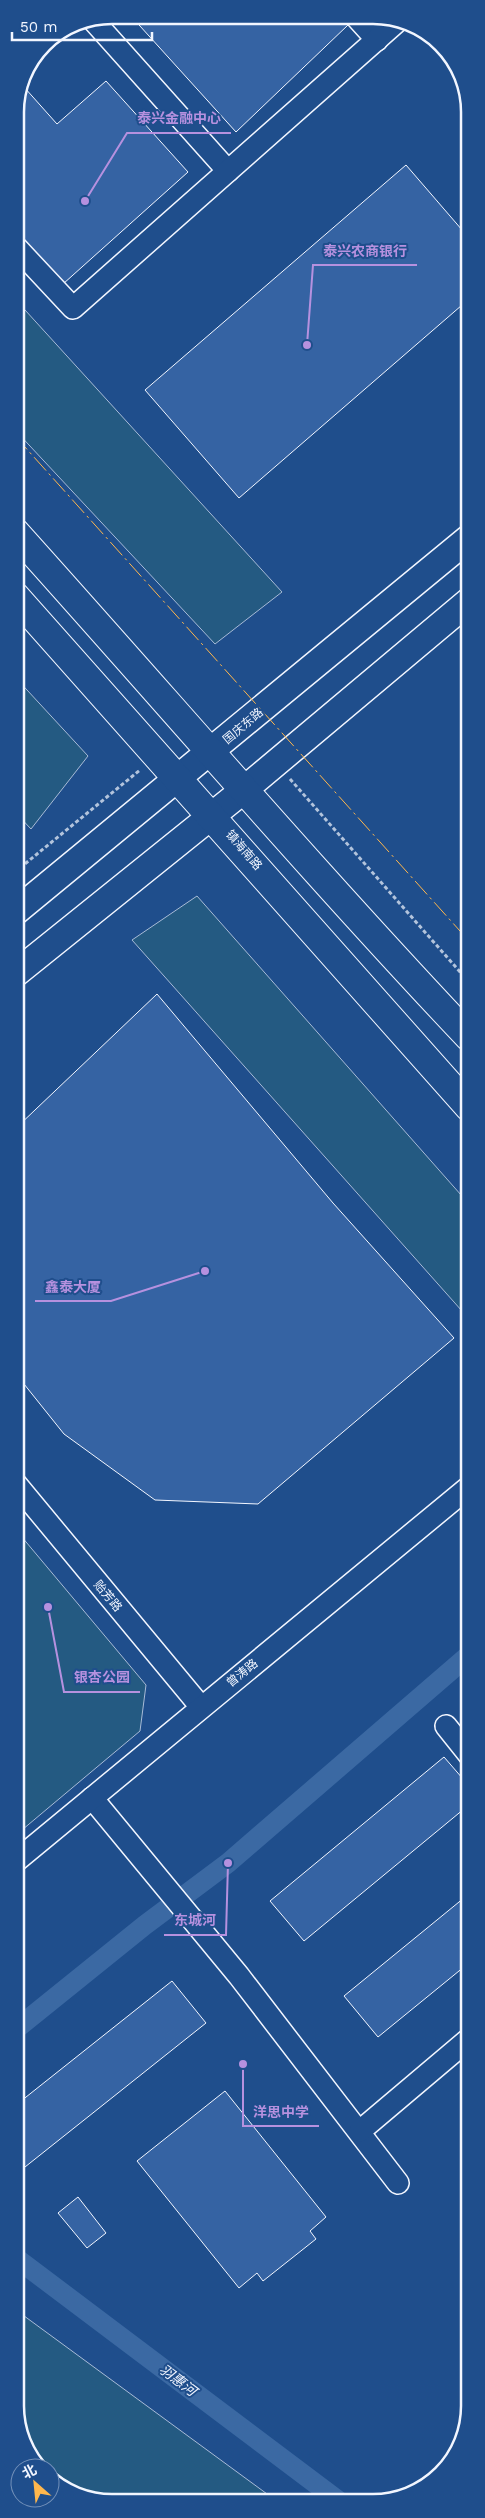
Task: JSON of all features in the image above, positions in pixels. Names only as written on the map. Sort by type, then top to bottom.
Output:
[{"type":"highway","points":[[24,542],[245,789],[362,924],[461,1028]]},
{"type":"highway","name":"镇海南路","points":[[24,606],[180,778],[461,1097]]},
{"type":"main road","name":"国庆东路","points":[[24,905],[211,753],[461,545]]},
{"type":"main road","points":[[24,967],[245,789],[461,608]]},
{"type":"street","points":[[362,24],[377,40]]},
{"type":"street","points":[[97,25],[228,171]]},
{"type":"street","points":[[24,256],[73,308],[393,26]]},
{"type":"street","name":"曾涛路","points":[[24,1853],[461,1493]]},
{"type":"street","name":"贻芳路","points":[[24,1494],[201,1707]]},
{"type":"street","points":[[446,1726],[461,1745]]},
{"type":"street","points":[[92,1798],[239,1976],[360,2131],[398,2183]]},
{"type":"street","points":[[360,2131],[461,2046]]},
{"type":"path","points":[[24,865],[158,755]]},
{"type":"path","points":[[276,763],[461,972]]},
{"type":"shaded area","points":[[24,309],[282,592],[215,644],[24,440]]},
{"type":"shaded area","points":[[24,687],[88,756],[31,829],[24,822]]},
{"type":"shaded area","points":[[197,896],[461,1195],[461,1310],[132,940]]},
{"type":"shaded area","points":[[24,1540],[146,1685],[140,1731],[24,1828]]},
{"type":"shaded area","points":[[24,2316],[267,2494],[111,2494],[94,2493],[67,2483],[60,2478],[60,2458],[40,2458],[38,2455],[24,2418]]},
{"type":"building","points":[[138,24],[348,25],[236,132]]},
{"type":"building","points":[[106,81],[188,172],[63,284],[24,240],[24,106],[27,90],[57,124]]},
{"type":"building","points":[[406,165],[461,229],[461,306],[239,498],[145,390]]},
{"type":"building","points":[[157,994],[333,1203],[454,1338],[258,1504],[155,1500],[64,1434],[24,1384],[24,1120]]},
{"type":"building","points":[[444,1757],[461,1777],[461,1811],[304,1941],[270,1901]]},
{"type":"building","points":[[461,1900],[461,1969],[378,2037],[344,1996]]},
{"type":"building","points":[[172,1981],[206,2023],[25,2167],[24,2099]]},
{"type":"building","points":[[225,2091],[326,2217],[310,2231],[316,2239],[263,2281],[257,2273],[239,2288],[137,2161]]},
{"type":"building","points":[[78,2197],[106,2233],[87,2248],[58,2213]]},
{"type":"waterway","points":[[24,2023],[145,1925],[228,1863],[461,1662]]},
{"type":"waterway","name":"羽惠河","points":[[24,2264],[329,2494]]},
{"type":"power","points":[[24,446],[461,932]]},
{"type":"place","name":"泰兴金融中心","points":[[85,201]]},
{"type":"place","name":"泰兴农商银行","points":[[307,345]]},
{"type":"place","name":"鑫泰大厦","points":[[205,1271]]},
{"type":"place","name":"银杏公园","points":[[48,1607]]},
{"type":"place","name":"东城河","points":[[228,1863]]},
{"type":"place","name":"洋思中学","points":[[243,2064]]}]
